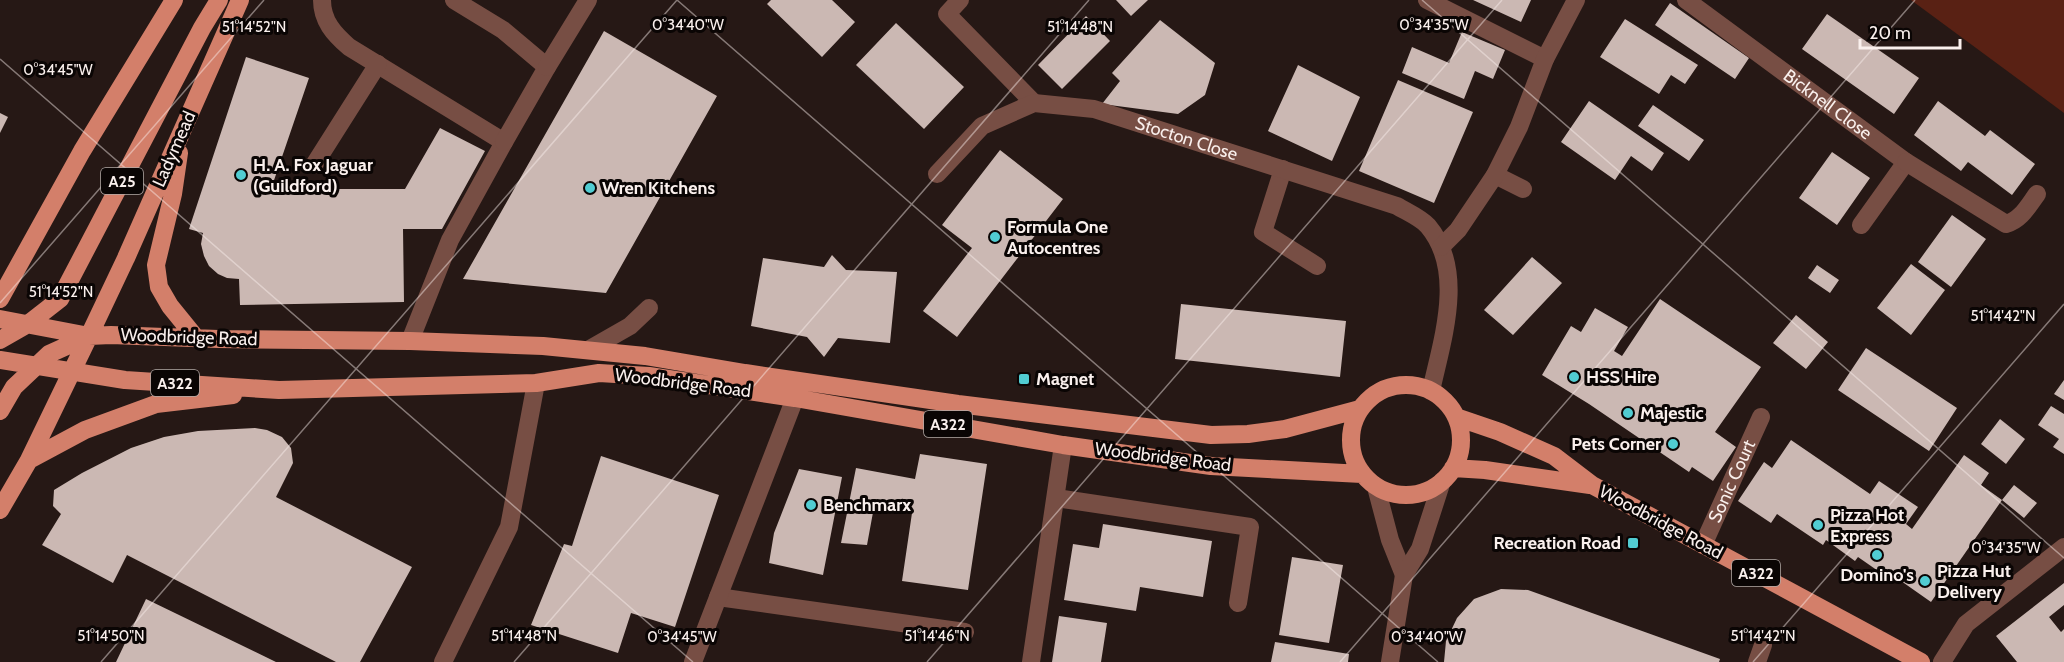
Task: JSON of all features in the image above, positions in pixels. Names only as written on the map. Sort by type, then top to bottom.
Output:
[{"type":"main road","name":"A25","points":[[0,298],[82,151],[174,0]]},
{"type":"main road","name":"A25","points":[[0,340],[28,324],[60,298],[202,28],[219,0]]},
{"type":"main road","name":"Ladymead","points":[[29,460],[89,336],[240,0]]},
{"type":"main road","points":[[182,131],[173,194],[156,265],[159,287],[170,306],[196,338]]},
{"type":"main road","name":"A322","points":[[0,319],[89,336]]},
{"type":"main road","points":[[0,411],[14,387],[48,354],[89,336]]},
{"type":"main road","name":"Woodbridge Road","points":[[89,336],[543,346],[645,356],[934,401],[1211,435],[1248,434],[1286,429],[1360,409],[1371,397],[1400,385],[1416,386],[1431,391]]},
{"type":"main road","name":"Woodbridge Road","points":[[0,360],[125,380],[279,390],[536,383],[599,373],[649,376],[795,398],[1063,445],[1211,466],[1362,474]]},
{"type":"main road","points":[[29,460],[85,430],[156,404],[279,390]]},
{"type":"main road","points":[[1431,391],[1446,401],[1456,417],[1460,434],[1460,452],[1448,475]]},
{"type":"main road","points":[[1360,409],[1353,425],[1350,442],[1354,459],[1362,474],[1376,487]]},
{"type":"main road","name":"Woodbridge Road","points":[[1456,417],[1500,432],[1554,456],[1592,485],[1921,662]]},
{"type":"main road","name":"A25","points":[[0,510],[29,460]]},
{"type":"main road","name":"Woodbridge Road","points":[[1376,487],[1393,494],[1412,493],[1429,489],[1448,475],[1485,470],[1592,485]]},
{"type":"street","points":[[322,0],[324,18],[338,37],[504,142]]},
{"type":"street","points":[[454,0],[503,30],[547,67]]},
{"type":"street","points":[[410,342],[450,240],[547,67],[588,0]]},
{"type":"street","points":[[936,174],[982,126],[1034,102],[947,14],[960,0]]},
{"type":"street","points":[[1427,0],[1545,59]]},
{"type":"street","points":[[1441,247],[1458,230],[1498,168],[1519,127],[1545,59],[1576,0]]},
{"type":"street","name":"Bicknell Close","points":[[1686,0],[1906,162],[2006,224],[2020,216],[2037,194]]},
{"type":"street","points":[[314,165],[378,64]]},
{"type":"street","name":"Stocton Close","points":[[1034,102],[1094,109],[1397,206],[1427,225],[1441,247],[1450,291],[1446,324],[1431,391]]},
{"type":"street","points":[[1861,225],[1906,162]]},
{"type":"street","points":[[1498,168],[1523,189]]},
{"type":"street","points":[[1283,169],[1263,232],[1317,266]]},
{"type":"street","points":[[588,350],[630,326],[649,308]]},
{"type":"street","points":[[443,662],[509,527],[536,383]]},
{"type":"street","points":[[693,662],[795,398]]},
{"type":"street","name":"Sonic Court","points":[[1702,544],[1761,417]]},
{"type":"street","points":[[1031,662],[1063,445]]},
{"type":"street","points":[[1390,662],[1404,575],[1420,549],[1448,475]]},
{"type":"street","points":[[1376,487],[1390,540],[1404,575]]},
{"type":"street","points":[[1056,498],[1250,527],[1238,603]]},
{"type":"street","points":[[1942,662],[1966,624],[2064,548]]},
{"type":"street","points":[[718,597],[965,632]]},
{"type":"shaded area","points":[[1911,0],[2064,0],[2064,113]]},
{"type":"building","points":[[771,0],[832,0],[855,22],[822,57],[767,4]]},
{"type":"building","points":[[1116,0],[1148,0],[1131,16]]},
{"type":"building","points":[[1473,0],[1531,0],[1521,22]]},
{"type":"building","points":[[1670,3],[1749,58],[1735,79],[1655,25]]},
{"type":"building","points":[[1827,14],[1919,78],[1894,114],[1802,49]]},
{"type":"building","points":[[1086,16],[1110,41],[1062,89],[1038,65]]},
{"type":"building","points":[[1625,19],[1698,65],[1685,84],[1671,75],[1659,94],[1600,57]]},
{"type":"building","points":[[1160,20],[1215,63],[1205,95],[1178,114],[1102,104],[1120,81],[1112,73]]},
{"type":"building","points":[[896,23],[964,87],[924,129],[856,65]]},
{"type":"building","name":"Wren Kitchens","points":[[604,31],[717,96],[606,293],[463,279]]},
{"type":"building","points":[[1462,32],[1505,50],[1493,79],[1475,71],[1464,99],[1402,73],[1412,47],[1449,63]]},
{"type":"building","name":"H. A. Fox Jaguar (Guildford)","points":[[246,57],[309,78],[271,189],[405,189],[440,128],[485,151],[442,229],[403,229],[404,302],[240,305],[239,279],[227,278],[209,266],[201,244],[203,233],[189,229]]},
{"type":"building","points":[[1298,65],[1360,97],[1332,161],[1268,131]]},
{"type":"building","points":[[1398,80],[1473,112],[1434,203],[1359,171]]},
{"type":"building","points":[[1589,101],[1664,153],[1652,171],[1631,156],[1615,180],[1561,142]]},
{"type":"building","points":[[1938,101],[1985,136],[1990,130],[2035,164],[2012,195],[1968,162],[1961,171],[1914,135]]},
{"type":"building","points":[[1653,105],[1704,140],[1689,161],[1638,126]]},
{"type":"building","points":[[0,113],[8,117],[0,133]]},
{"type":"building","name":"Formula One Autocentres","points":[[1000,150],[1063,199],[957,337],[923,311],[972,248],[942,225]]},
{"type":"building","points":[[1832,152],[1870,178],[1837,225],[1799,198]]},
{"type":"building","points":[[1952,215],[1986,239],[1951,287],[1918,262]]},
{"type":"building","points":[[832,255],[846,270],[897,272],[890,343],[838,338],[824,357],[807,337],[751,326],[763,258],[824,267]]},
{"type":"building","points":[[1532,257],[1562,283],[1513,335],[1484,310]]},
{"type":"building","points":[[1911,264],[1945,290],[1911,335],[1877,308]]},
{"type":"building","points":[[1817,265],[1839,280],[1830,293],[1808,278]]},
{"type":"building","points":[[1660,299],[1761,367],[1715,432],[1736,447],[1713,481],[1692,467],[1689,472],[1542,375],[1571,326],[1581,332],[1595,308],[1628,327],[1614,351],[1622,356]]},
{"type":"building","points":[[1181,304],[1346,321],[1340,377],[1175,359]]},
{"type":"building","points":[[1796,315],[1828,342],[1806,369],[1773,343]]},
{"type":"building","points":[[1866,348],[1957,408],[1929,451],[1838,390]]},
{"type":"building","points":[[2064,380],[2064,400],[2054,394]]},
{"type":"building","points":[[2051,406],[2064,414],[2064,454],[2053,447],[2059,439],[2038,425]]},
{"type":"building","points":[[2000,419],[2025,439],[2006,464],[1981,444]]},
{"type":"building","points":[[255,428],[267,430],[282,437],[291,448],[293,463],[276,497],[412,567],[360,662],[336,662],[127,555],[113,583],[42,545],[61,514],[53,506],[54,490],[82,473],[131,448],[164,437],[198,431]]},
{"type":"building","points":[[1791,440],[1870,494],[1879,481],[1918,507],[1906,524],[1912,529],[1964,455],[1989,473],[1981,485],[2002,500],[1931,602],[1884,569],[1881,573],[1858,557],[1855,561],[1826,540],[1823,545],[1777,514],[1771,523],[1738,501],[1764,462],[1772,468]]},
{"type":"building","points":[[920,454],[987,464],[968,590],[902,581],[912,513],[874,507],[867,545],[841,543],[856,468],[915,479]]},
{"type":"building","points":[[601,456],[719,495],[675,627],[631,613],[618,653],[531,625],[564,544],[572,546]]},
{"type":"building","name":"Benchmarx","points":[[799,469],[842,477],[823,575],[769,563],[774,533]]},
{"type":"building","points":[[2014,485],[2037,503],[2024,518],[2002,500]]},
{"type":"building","points":[[1103,524],[1212,541],[1203,597],[1140,587],[1136,611],[1064,600],[1073,544],[1099,548]]},
{"type":"building","points":[[1292,557],[1343,565],[1329,643],[1279,635]]},
{"type":"building","points":[[2064,583],[2064,605],[2049,617],[2061,632],[2064,629],[2064,662],[2017,662],[1996,636]]},
{"type":"building","points":[[1501,589],[1528,590],[1720,659],[1719,662],[1444,662],[1446,641],[1457,618],[1474,599]]},
{"type":"building","points":[[146,599],[276,662],[116,662]]},
{"type":"building","points":[[1059,616],[1107,623],[1101,662],[1052,662]]},
{"type":"building","points":[[1275,642],[1349,654],[1348,662],[1271,662]]},
{"type":"place","name":"H. A. Fox Jaguar (Guildford)","points":[[241,175]]},
{"type":"place","name":"Wren Kitchens","points":[[590,188]]},
{"type":"place","name":"Formula One Autocentres","points":[[995,237]]},
{"type":"place","name":"HSS Hire","points":[[1574,377]]},
{"type":"place","name":"Magnet","points":[[1024,379]]},
{"type":"place","name":"Majestic","points":[[1628,413]]},
{"type":"place","name":"Pets Corner","points":[[1673,444]]},
{"type":"place","name":"Benchmarx","points":[[811,505]]},
{"type":"place","name":"Pizza Hot Express","points":[[1818,525]]},
{"type":"place","name":"Recreation Road","points":[[1633,543]]},
{"type":"place","name":"Domino's","points":[[1877,555]]},
{"type":"place","name":"Pizza Hut Delivery","points":[[1925,581]]}]
